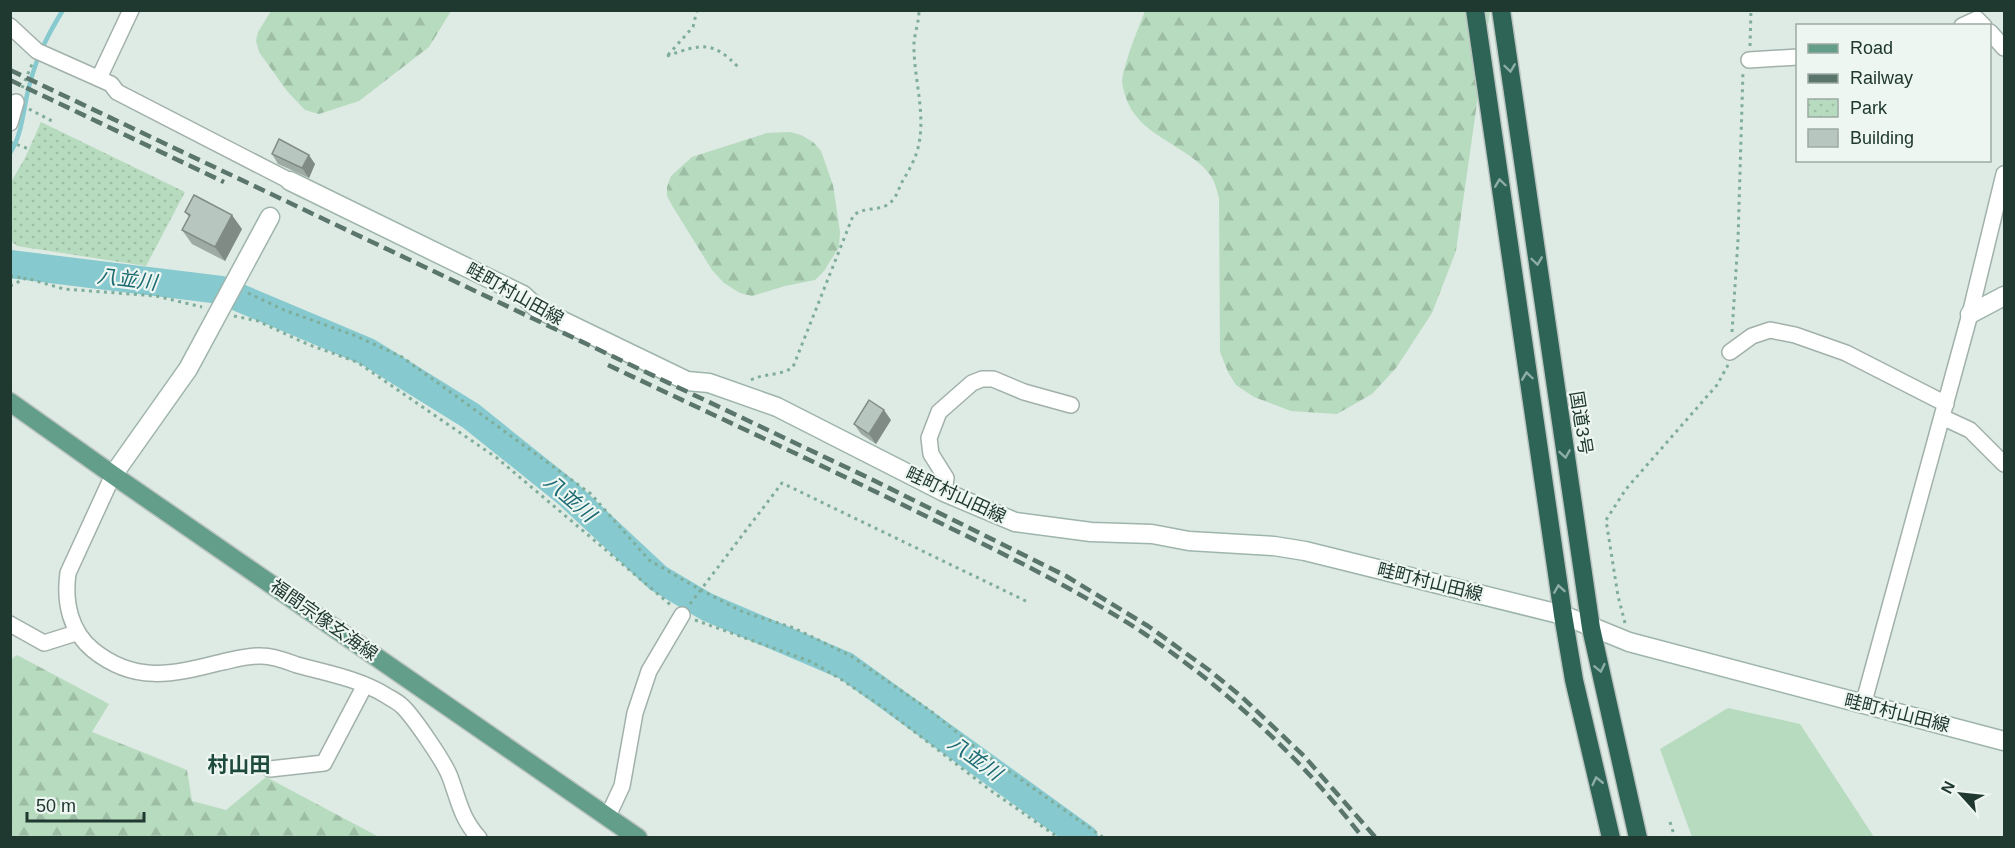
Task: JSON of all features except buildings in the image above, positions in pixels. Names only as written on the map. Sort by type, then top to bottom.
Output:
[{"type":"highway","points":[[1475,10],[1563,615],[1574,680],[1611,837]]},
{"type":"highway","name":"国道3号","points":[[1501,10],[1591,628],[1638,837]]},
{"type":"main road","name":"畦町村山田線","points":[[290,181],[523,295],[538,309],[687,381],[709,383],[777,407],[944,492],[1015,522],[1091,532],[1152,534],[1189,542],[1274,546],[1305,551],[1563,615],[1629,642],[2004,741]]},
{"type":"main road","points":[[113,475],[188,369],[270,217]]},
{"type":"main road","points":[[1970,314],[2004,296]]},
{"type":"main road","name":"福間宗像玄海線","points":[[10,402],[608,816],[630,835]]},
{"type":"street","points":[[99,78],[131,10]]},
{"type":"street","points":[[1966,24],[1977,19],[1982,24]]},
{"type":"street","points":[[10,26],[37,51],[111,84],[117,92],[290,181]]},
{"type":"street","points":[[1991,34],[2004,48]]},
{"type":"street","points":[[1749,60],[1796,57]]},
{"type":"street","points":[[10,123],[16,102]]},
{"type":"street","points":[[1863,705],[1970,314],[2004,174]]},
{"type":"street","points":[[1730,352],[1752,336],[1770,330],[1846,353],[1944,411],[1970,430],[2004,464]]},
{"type":"street","points":[[944,492],[946,478],[931,454],[929,438],[939,412],[972,383],[982,379],[993,379],[1024,392],[1071,405]]},
{"type":"street","points":[[113,475],[68,573],[66,585],[71,620],[76,633],[85,643],[105,660],[122,669],[140,674],[164,674],[248,656],[265,656],[365,685],[385,694],[403,706],[428,740],[450,776],[459,808],[471,828],[480,837]]},
{"type":"street","points":[[608,816],[622,786],[635,713],[649,671],[682,615]]},
{"type":"street","points":[[10,624],[44,642],[76,633]]},
{"type":"street","points":[[385,694],[398,671]]},
{"type":"street","points":[[270,770],[324,763],[365,685]]},
{"type":"path","points":[[697,10],[693,27],[667,56],[694,46],[709,47],[724,52],[739,68]]},
{"type":"path","points":[[737,394],[747,382],[758,376],[788,371],[793,367],[853,216],[859,211],[884,206],[891,202],[908,172],[918,148],[918,94],[914,31],[919,21],[919,10]]},
{"type":"path","points":[[1629,642],[1618,596],[1606,520],[1626,489],[1717,385],[1729,362],[1738,240],[1743,68],[1749,60],[1751,10]]},
{"type":"path","points":[[16,102],[37,51]]},
{"type":"path","points":[[32,111],[52,121]]},
{"type":"path","points":[[10,142],[29,149]]},
{"type":"path","points":[[10,276],[26,278],[64,289],[156,296],[191,303],[258,321],[307,344],[357,362],[497,458],[682,615],[812,662],[881,706],[990,790],[1059,837]]},
{"type":"path","points":[[10,286],[26,278]]},
{"type":"path","points":[[232,286],[284,310],[356,336],[402,357],[591,494],[649,560],[699,590],[743,612],[794,628],[851,656],[932,712],[976,748],[1104,837]]},
{"type":"path","points":[[699,590],[782,483],[1030,603]]},
{"type":"path","points":[[1670,822],[1675,837]]},
{"type":"green space","points":[[271,11],[451,11],[429,47],[359,101],[319,114],[305,110],[287,91],[259,52],[256,41],[258,32]]},
{"type":"green space","points":[[1145,11],[1490,11],[1456,251],[1432,313],[1396,368],[1372,394],[1337,414],[1291,411],[1254,397],[1236,385],[1228,372],[1220,352],[1219,198],[1215,184],[1201,165],[1140,121],[1125,95],[1122,81],[1125,65]]},
{"type":"green space","points":[[41,122],[185,192],[146,266],[17,246],[11,241],[11,182]]},
{"type":"green space","points":[[790,132],[813,142],[821,151],[833,185],[840,232],[839,247],[824,271],[815,280],[752,296],[740,293],[724,283],[712,270],[667,196],[667,187],[671,176],[692,157],[767,133]]},
{"type":"green space","points":[[17,655],[109,704],[92,732],[187,770],[192,801],[226,810],[266,777],[379,837],[11,837],[10,660]]},
{"type":"green space","points":[[1728,708],[1800,724],[1874,837],[1692,837],[1660,749]]},
{"type":"waterway","points":[[10,153],[19,133],[37,62],[63,10]]},
{"type":"waterway","name":"八並川","points":[[10,264],[221,290],[368,352],[471,416],[567,493],[658,578],[707,607],[846,666],[1084,838]]},
{"type":"railway","points":[[10,70],[873,480],[1066,576],[1148,626],[1242,697],[1304,756],[1376,838]]},
{"type":"railway","points":[[10,80],[224,182]]},
{"type":"railway","points":[[608,365],[992,548],[1083,596],[1142,632],[1203,676],[1261,726],[1314,780],[1363,838]]},
{"type":"district","name":"村山田","points":[[239,765]]}]
